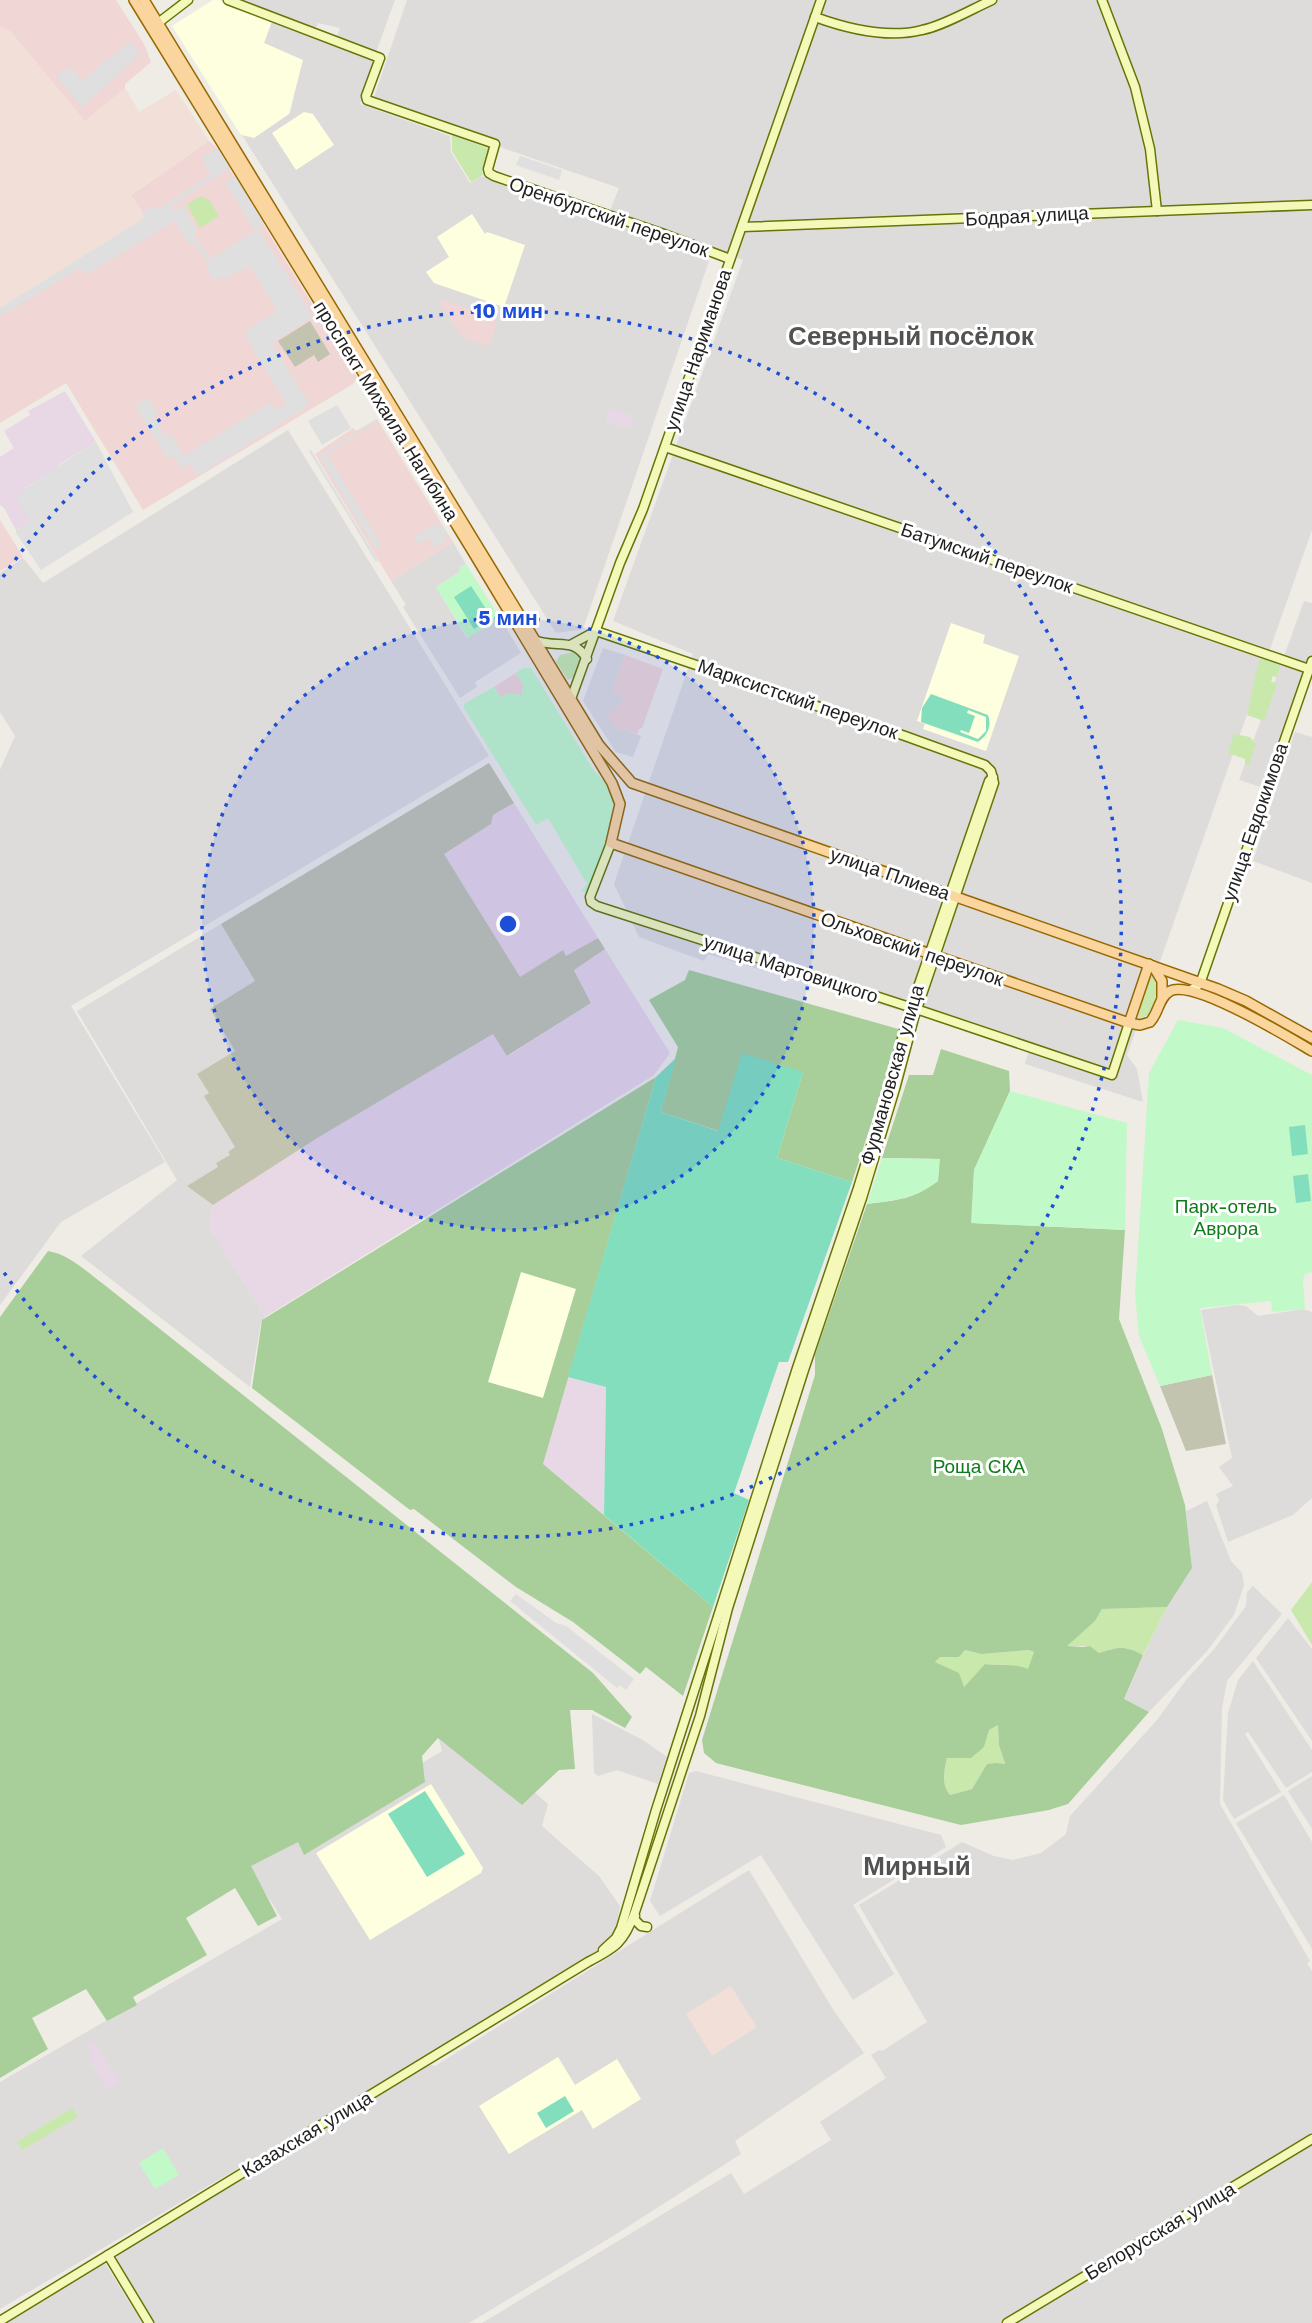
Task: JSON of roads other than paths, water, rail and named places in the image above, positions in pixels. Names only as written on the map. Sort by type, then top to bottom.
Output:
[{"type":"main road","name":"проспект Михаила Нагибина","points":[[141,2],[158,23],[537,641],[543,662],[559,680],[603,752],[632,783]]},
{"type":"main road","name":"проспект Михаила Нагибина","points":[[141,2],[147,21],[543,662],[612,783],[620,804],[611,843]]},
{"type":"main road","name":"улица Плиева","points":[[632,783],[1151,965],[1197,989]]},
{"type":"main road","name":"Ольховский переулок","points":[[611,843],[1129,1023]]},
{"type":"main road","points":[[1151,965],[1163,981],[1162,998],[1150,1022],[1140,1025],[1129,1023],[1151,965]]},
{"type":"main road","points":[[1162,998],[1176,989],[1197,989],[1246,1001],[1312,1038]]},
{"type":"main road","points":[[1197,989],[1312,1051]]},
{"type":"street","name":"Оренбургский переулок","points":[[228,0],[380,58],[366,96],[367,100],[495,144],[489,173],[730,260]]},
{"type":"street","name":"улица Нариманова","points":[[571,699],[665,447],[821,0]]},
{"type":"street","points":[[815,17],[858,30],[914,31],[923,30],[992,0]]},
{"type":"street","points":[[1102,0],[1138,97],[1150,149],[1157,211]]},
{"type":"street","points":[[147,21],[158,23],[186,1]]},
{"type":"street","name":"Бодрая улица","points":[[742,227],[1312,205]]},
{"type":"street","name":"Батумский переулок","points":[[665,447],[1310,665]]},
{"type":"street","points":[[537,641],[572,645],[596,631]]},
{"type":"street","name":"Марксистский переулок","points":[[596,631],[985,765],[993,777]]},
{"type":"street","points":[[554,645],[543,662],[559,680],[570,681],[580,676]]},
{"type":"street","points":[[572,645],[587,659]]},
{"type":"street","name":"улица Евдокимова","points":[[1197,989],[1310,665]]},
{"type":"street","name":"Фурмановская улица","points":[[724,1608],[862,1198],[914,1008],[952,896],[995,783],[993,777]]},
{"type":"street","name":"улица Мартовицкого","points":[[611,843],[590,897],[591,902],[597,906],[1112,1075],[1129,1023]]},
{"type":"street","points":[[588,1962],[620,1933],[656,1810],[724,1608]]},
{"type":"street","points":[[648,1927],[641,1926],[634,1915],[700,1716],[724,1608]]},
{"type":"street","points":[[688,1712],[700,1716]]},
{"type":"street","points":[[656,1810],[668,1814]]},
{"type":"street","name":"Казахская улица","points":[[0,2321],[615,1948],[625,1935],[634,1915]]},
{"type":"street","name":"Белорусская улица","points":[[1007,2323],[1312,2139]]},
{"type":"street","points":[[108,2255],[149,2323]]},
{"type":"district","name":"Северный посёлок","points":[[911,336]]},
{"type":"district","name":"Мирный","points":[[917,1866]]},
{"type":"park label","name":"Парк-отель Аврора","points":[[1226,1217]]},
{"type":"park label","name":"Роща СКА","points":[[979,1466]]}]
